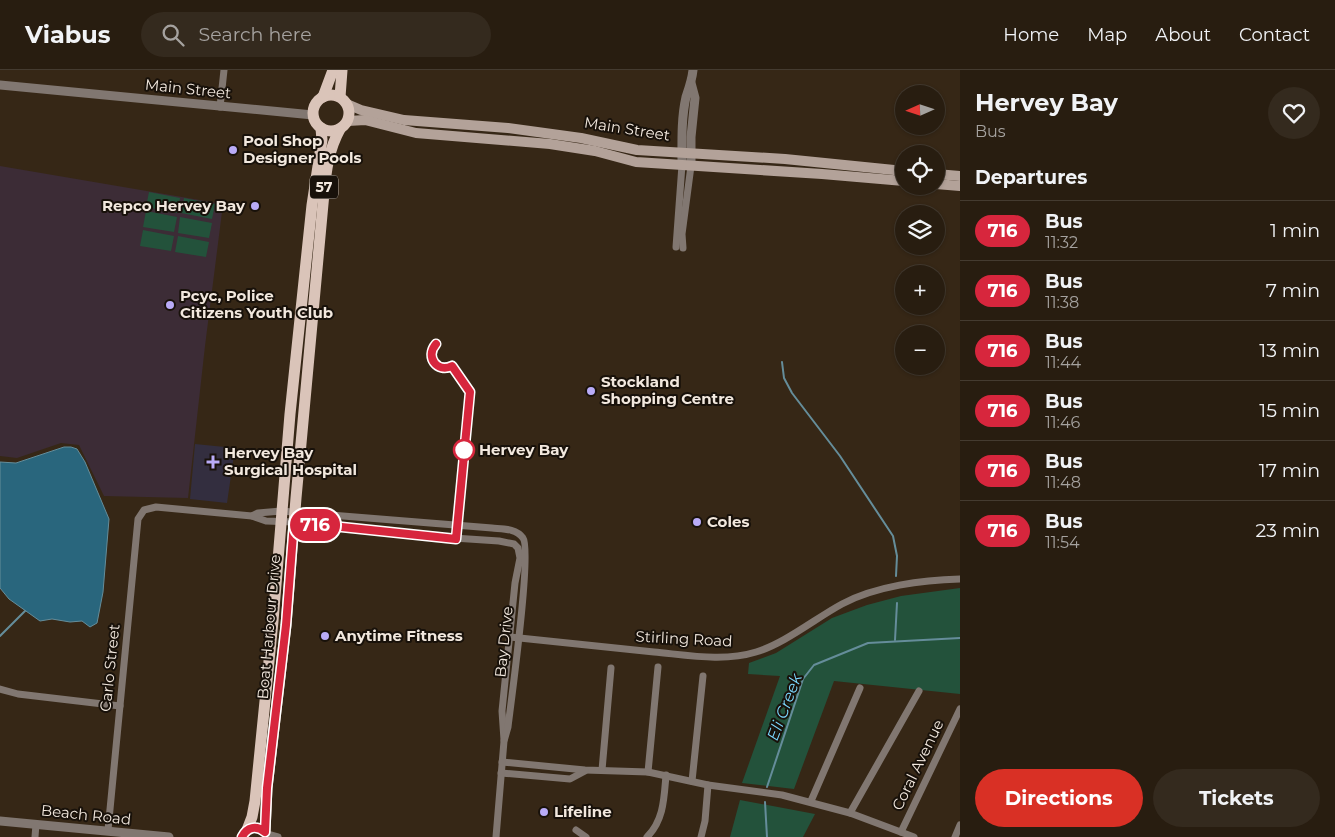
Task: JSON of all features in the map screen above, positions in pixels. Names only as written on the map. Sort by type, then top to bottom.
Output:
[{"type":"main road","points":[[333,70],[323,97],[315,105],[314,116],[321,128],[330,131],[344,125]]},
{"type":"main road","name":"57","points":[[342,70],[344,101],[349,116],[344,125]]},
{"type":"main road","points":[[323,97],[334,95],[344,101]]},
{"type":"main road","name":"Main Street","points":[[344,101],[361,110],[404,120],[508,128],[581,138],[637,150],[785,159],[895,170]]},
{"type":"main road","name":"Main Street","points":[[344,125],[365,120],[416,132],[550,144],[594,151],[636,162],[895,180]]},
{"type":"main road","name":"Boat Harbour Drive","points":[[269,835],[267,788],[286,625],[294,517],[326,173],[332,143],[344,125]]},
{"type":"main road","name":"Boat Harbour Drive","points":[[244,834],[252,817],[254,801],[312,205],[322,140],[321,128]]},
{"type":"main road","points":[[945,175],[960,176]]},
{"type":"main road","points":[[945,185],[960,186]]},
{"type":"main road","points":[[292,400],[298,384],[302,358],[309,349]]},
{"type":"main road","name":"57","points":[[244,834],[256,828],[269,835]]},
{"type":"street","points":[[220,107],[224,70]]},
{"type":"street","points":[[680,248],[687,153],[686,98],[693,70]]},
{"type":"street","name":"Main Street","points":[[0,85],[314,116]]},
{"type":"street","name":"Carlo Street","points":[[108,830],[138,519],[144,510],[156,507],[252,516],[258,514],[281,516]]},
{"type":"street","points":[[281,516],[294,517]]},
{"type":"street","points":[[281,516],[294,517]]},
{"type":"street","name":"Bay Drive","points":[[294,517],[511,530],[524,538],[527,556],[519,638],[508,727],[504,741]]},
{"type":"street","name":"Bay Drive","points":[[294,517],[408,535],[505,542],[514,544],[518,548],[520,558],[515,583],[502,712],[504,741],[496,837]]},
{"type":"street","name":"Stirling Road","points":[[510,637],[692,655],[736,657],[770,646],[843,604],[863,595],[886,588],[960,578]]},
{"type":"street","points":[[648,772],[658,667]]},
{"type":"street","points":[[602,770],[611,668]]},
{"type":"street","points":[[692,781],[703,676]]},
{"type":"street","points":[[811,801],[860,688]]},
{"type":"street","points":[[0,689],[18,694],[120,706]]},
{"type":"street","points":[[850,813],[920,691]]},
{"type":"street","name":"Coral Avenue","points":[[901,832],[960,709]]},
{"type":"street","points":[[502,762],[585,770],[648,772],[708,785],[782,795],[811,801],[850,813],[914,837]]},
{"type":"street","points":[[501,773],[570,779],[585,770]]},
{"type":"street","points":[[647,837],[659,822],[664,802],[666,775]]},
{"type":"street","points":[[701,837],[705,820],[708,785]]},
{"type":"street","name":"Beach Road","points":[[0,821],[169,837]]},
{"type":"street","points":[[35,837],[36,824]]},
{"type":"street","points":[[955,837],[960,824]]},
{"type":"street","points":[[576,830],[586,837]]},
{"type":"shaded area","points":[[0,166],[223,204],[188,498],[104,496],[79,445],[61,443],[17,458],[0,456]]},
{"type":"shaded area","name":"Hervey Bay Surgical Hospital","points":[[195,444],[235,448],[227,503],[190,499]]},
{"type":"green space","points":[[149,192],[180,198],[177,213],[146,207]]},
{"type":"green space","points":[[184,198],[215,204],[212,219],[181,213]]},
{"type":"green space","points":[[146,211],[177,217],[174,232],[143,227]]},
{"type":"green space","points":[[180,217],[212,223],[209,238],[178,233]]},
{"type":"green space","points":[[143,230],[174,236],[171,251],[140,246]]},
{"type":"green space","points":[[178,236],[209,242],[206,257],[175,252]]},
{"type":"green space","points":[[960,588],[960,694],[834,681],[794,789],[742,783],[780,676],[748,674],[749,663],[776,653],[832,618],[867,605],[901,596]]},
{"type":"green space","points":[[740,800],[815,814],[803,837],[730,837]]},
{"type":"water","points":[[64,447],[77,449],[85,462],[109,519],[103,592],[97,623],[90,627],[82,621],[70,622],[52,619],[40,621],[9,599],[0,588],[0,462],[16,463]]},
{"type":"waterway","points":[[782,362],[784,378],[792,393],[840,456],[893,536],[897,556],[896,576]]},
{"type":"waterway","points":[[895,640],[897,603]]},
{"type":"waterway","points":[[0,636],[25,611]]},
{"type":"waterway","name":"Eli Creek","points":[[767,787],[803,679],[814,665],[868,643],[960,638]]},
{"type":"waterway","name":"Eli Creek","points":[[765,802],[767,837]]},
{"type":"bus line","name":"716","points":[[242,837],[246,830],[251,828],[261,829],[265,832],[264,817],[286,625],[294,522],[456,539],[470,392],[452,366],[448,368],[439,367],[432,360],[431,352],[436,344]]},
{"type":"place","name":"Pool Shop Designer Pools","points":[[233,150]]},
{"type":"place","name":"Repco Hervey Bay","points":[[255,206]]},
{"type":"place","name":"Pcyc, Police Citizens Youth Club","points":[[170,305]]},
{"type":"place","name":"Stockland Shopping Centre","points":[[591,391]]},
{"type":"place","name":"Hervey Bay","points":[[464,450]]},
{"type":"place","name":"Hervey Bay Surgical Hospital","points":[[213,462]]},
{"type":"place","name":"Coles","points":[[697,522]]},
{"type":"place","name":"Anytime Fitness","points":[[325,636]]},
{"type":"place","name":"Lifeline","points":[[544,812]]}]
